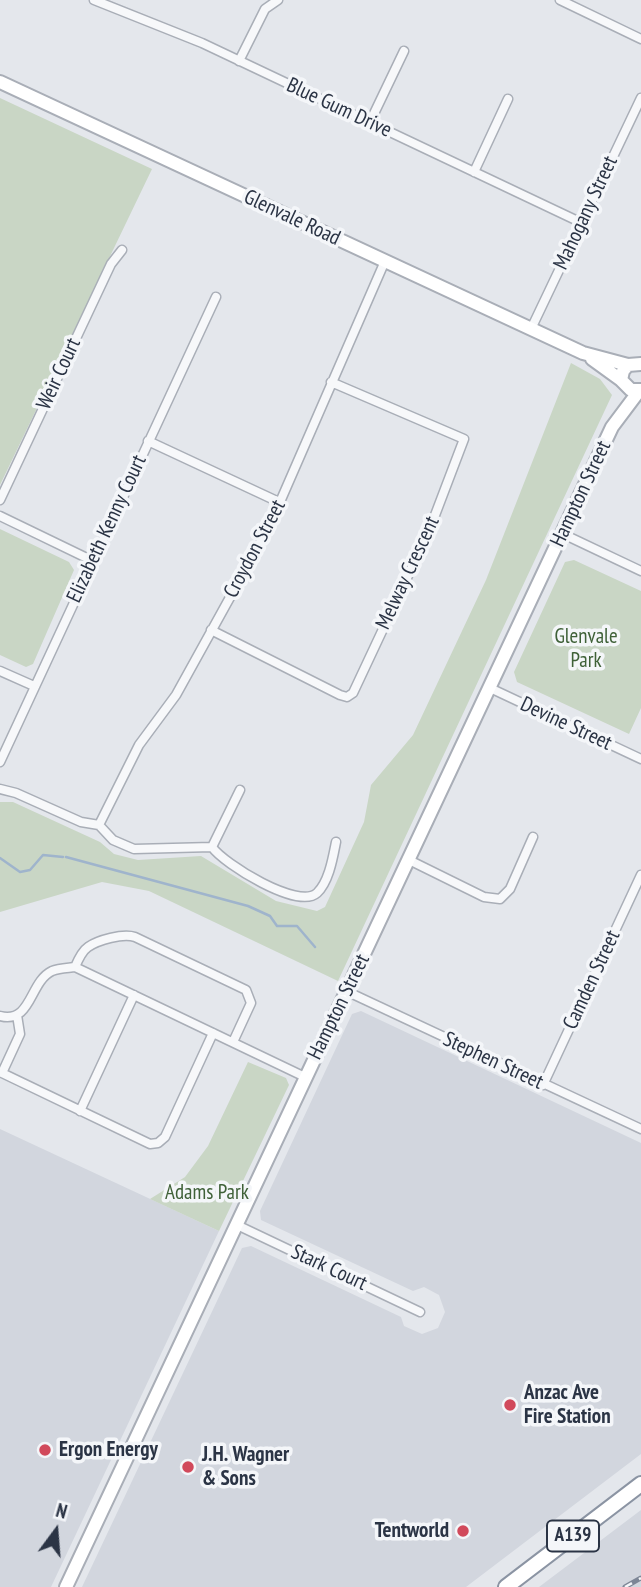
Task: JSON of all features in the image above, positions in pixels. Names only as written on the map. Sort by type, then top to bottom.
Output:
[{"type":"highway","name":"A139","points":[[506,1587],[641,1484]]},
{"type":"street","name":"Blue Gum Drive","points":[[94,0],[239,61],[582,223]]},
{"type":"street","points":[[239,61],[265,9],[278,0]]},
{"type":"street","points":[[560,0],[641,38]]},
{"type":"street","points":[[370,122],[404,51]]},
{"type":"street","name":"Glenvale Road","points":[[0,82],[583,353],[622,381],[627,388],[640,390]]},
{"type":"street","name":"Mahogany Street","points":[[531,328],[641,98]]},
{"type":"street","points":[[474,172],[508,99]]},
{"type":"street","name":"Weir Court","points":[[0,499],[111,264],[122,250]]},
{"type":"street","name":"Croydon Street","points":[[99,825],[139,745],[176,695],[281,503],[385,261]]},
{"type":"street","name":"Elizabeth Kenny Court","points":[[0,762],[216,297]]},
{"type":"street","name":"Glenvale Road","points":[[583,353],[636,362]]},
{"type":"street","name":"Hampton Street","points":[[66,1587],[612,427],[622,371],[636,362]]},
{"type":"street","name":"Melway Crescent","points":[[211,630],[340,695],[347,697],[353,693],[429,531],[464,439],[459,434],[331,382]]},
{"type":"street","name":"Hampton Street","points":[[612,427],[640,390]]},
{"type":"street","points":[[148,441],[281,503]]},
{"type":"street","points":[[0,516],[92,560]]},
{"type":"street","points":[[563,534],[641,571]]},
{"type":"street","points":[[0,671],[34,686]]},
{"type":"street","name":"Devine Street","points":[[490,688],[641,760]]},
{"type":"street","points":[[0,789],[16,793],[81,822],[99,825],[113,840],[134,849],[212,847],[226,861],[281,893],[308,898],[318,892],[332,862],[336,842]]},
{"type":"street","points":[[212,847],[240,790]]},
{"type":"street","points":[[409,860],[484,897],[500,899],[510,889],[533,837]]},
{"type":"street","name":"Camden Street","points":[[543,1085],[641,875]]},
{"type":"street","points":[[75,967],[85,948],[128,935],[135,937],[246,990],[251,1003],[233,1042]]},
{"type":"street","points":[[0,1016],[9,1018],[17,1015],[26,1007],[43,977],[52,971],[75,967],[305,1077]]},
{"type":"street","name":"Stephen Street","points":[[346,991],[641,1129]]},
{"type":"street","points":[[80,1111],[134,995]]},
{"type":"street","points":[[17,1015],[20,1034],[1,1073],[149,1144],[158,1143],[165,1137],[213,1033]]},
{"type":"street","name":"Stark Court","points":[[237,1225],[420,1311]]},
{"type":"shaded area","points":[[361,1011],[641,1143],[641,1454],[466,1587],[82,1587],[242,1248],[251,1246],[401,1317],[404,1326],[422,1334],[438,1328],[445,1312],[439,1295],[424,1287],[413,1291],[261,1220],[260,1211],[352,1014]]},
{"type":"shaded area","points":[[0,1129],[219,1231],[51,1587],[0,1587]]},
{"type":"shaded area","points":[[641,1510],[641,1587],[539,1587]]},
{"type":"green space","points":[[0,98],[152,169],[0,485]]},
{"type":"green space","points":[[571,363],[600,379],[612,395],[338,981],[149,891],[102,882],[0,912],[0,802],[13,802],[100,842],[114,854],[138,860],[201,856],[276,901],[317,911],[325,907],[364,822],[371,785],[413,735],[486,580]]},
{"type":"green space","points":[[0,529],[69,562],[74,570],[33,664],[26,667],[0,655]]},
{"type":"green space","name":"Glenvale Park","points":[[574,560],[641,591],[641,708],[629,734],[517,682],[514,672],[565,562]]},
{"type":"green space","name":"Adams Park","points":[[248,1062],[286,1078],[289,1085],[219,1231],[150,1199],[185,1177],[208,1146]]},
{"type":"waterway","points":[[0,858],[20,872],[30,870],[43,855],[63,857]]},
{"type":"waterway","points":[[66,857],[248,906],[270,916],[277,926],[297,926],[315,947]]},
{"type":"railway","points":[[625,1587],[641,1578]]},
{"type":"place","name":"Anzac Ave Fire Station","points":[[510,1405]]},
{"type":"place","name":"Ergon Energy","points":[[45,1450]]},
{"type":"place","name":"J.H. Wagner & Sons","points":[[188,1467]]},
{"type":"place","name":"Tentworld","points":[[463,1531]]}]
